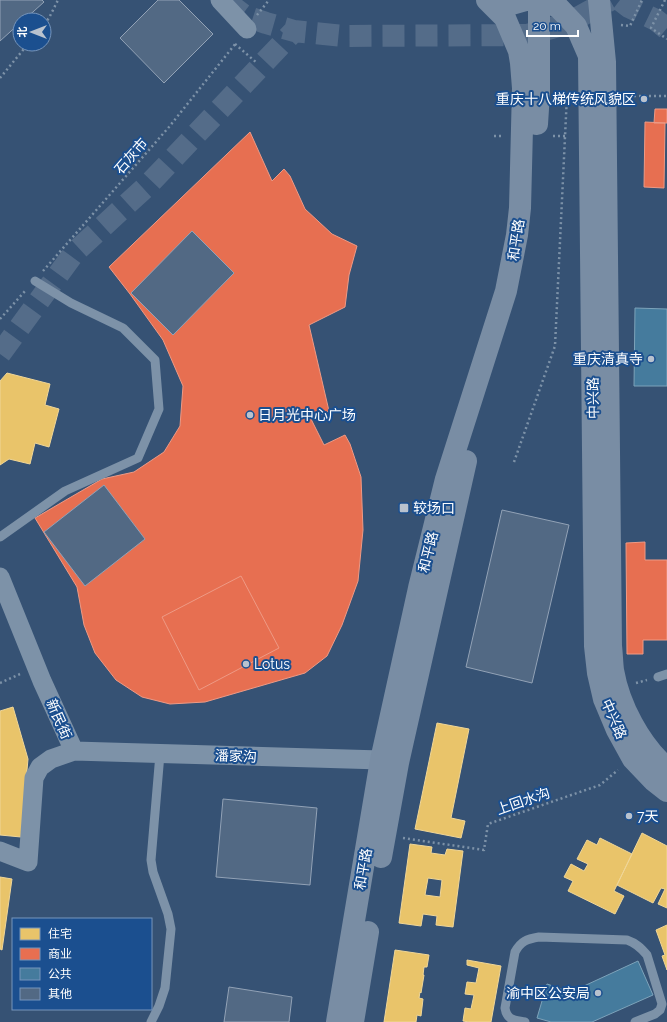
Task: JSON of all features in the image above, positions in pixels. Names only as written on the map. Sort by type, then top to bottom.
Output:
[{"type":"main road","name":"和平路","points":[[337,1022],[389,761],[419,588],[446,479],[506,291],[517,235],[520,208],[523,88],[521,63],[519,51],[505,18],[486,0]]},
{"type":"main road","points":[[495,0],[512,4],[526,0]]},
{"type":"main road","name":"和平路","points":[[353,1022],[384,835],[389,761],[464,468],[519,294],[530,244],[534,214],[539,93],[539,0]]},
{"type":"main road","name":"中兴路","points":[[545,0],[559,8],[576,26],[589,56],[595,646],[598,673],[604,699],[617,730],[633,758],[653,780],[667,791]]},
{"type":"main road","name":"中兴路","points":[[599,0],[605,69],[611,646],[613,671],[620,696],[631,722],[648,748],[667,768]]},
{"type":"street","points":[[220,0],[247,29]]},
{"type":"street","name":"新民街","points":[[0,578],[42,681],[74,751],[51,759],[40,767],[34,778],[28,862],[0,851]]},
{"type":"street","name":"潘家沟","points":[[74,751],[389,761]]},
{"type":"lane","points":[[0,537],[65,491],[138,458],[159,409],[155,360],[123,328],[71,303],[35,280]]},
{"type":"lane","points":[[658,677],[667,674]]},
{"type":"lane","points":[[151,1022],[159,1006],[165,988],[171,929],[168,914],[152,872],[151,860],[160,754]]},
{"type":"lane","points":[[525,1022],[509,1018],[505,1008],[515,952],[518,945],[530,938],[539,937],[627,940],[635,943],[647,956],[662,1004],[660,1010],[655,1014],[636,1022]]},
{"type":"path","points":[[52,12],[58,0]]},
{"type":"path","name":"石灰市","points":[[0,319],[170,127],[269,0]]},
{"type":"path","points":[[618,24],[630,26],[642,0]]},
{"type":"path","points":[[665,0],[652,28],[667,39]]},
{"type":"path","points":[[235,44],[257,63]]},
{"type":"path","points":[[0,78],[21,52]]},
{"type":"path","points":[[514,462],[555,346],[567,95]]},
{"type":"path","points":[[620,96],[667,96]]},
{"type":"path","name":"上回水沟","points":[[384,835],[484,850],[488,824],[600,785],[633,758]]},
{"type":"building: 住宅","points":[[7,373],[50,384],[45,405],[59,409],[49,447],[35,443],[30,464],[9,459],[0,465],[0,381]]},
{"type":"building: 住宅","points":[[13,707],[28,759],[21,837],[0,835],[0,711]]},
{"type":"building: 住宅","points":[[437,723],[469,729],[451,818],[465,821],[461,838],[415,829]]},
{"type":"building: 住宅","points":[[642,833],[667,846],[667,908],[658,904],[665,889],[661,888],[653,903],[617,885]]},
{"type":"building: 住宅","points":[[600,838],[632,854],[614,891],[624,896],[615,914],[568,891],[573,881],[564,877],[571,864],[584,871],[588,864],[577,859],[587,840],[597,845]]},
{"type":"building: 住宅","points":[[410,844],[432,847],[431,853],[445,855],[447,849],[463,851],[453,927],[436,925],[437,916],[423,914],[421,926],[399,923]],"holes":[[[428,878],[442,880],[440,897],[425,895]]]},
{"type":"building: 住宅","points":[[0,877],[12,879],[2,950],[0,949]]},
{"type":"building: 住宅","points":[[667,925],[667,970],[662,956],[665,955],[656,930]]},
{"type":"building: 住宅","points":[[395,950],[429,955],[427,967],[424,967],[424,975],[419,998],[423,999],[421,1016],[417,1015],[416,1022],[384,1022]]},
{"type":"building: 住宅","points":[[467,960],[501,966],[491,1022],[463,1021],[465,1008],[471,1009],[474,995],[465,994],[467,982],[476,983],[479,968],[467,965]]},
{"type":"building: 商业","points":[[655,109],[667,109],[667,123],[654,123]]},
{"type":"building: 商业","points":[[645,122],[665,123],[664,188],[644,187]]},
{"type":"building: 商业","name":"日月光中心广场","points":[[250,132],[272,181],[284,169],[290,176],[305,209],[332,234],[357,246],[349,275],[345,307],[309,325],[329,411],[311,419],[324,445],[345,435],[350,444],[361,477],[363,530],[358,581],[342,625],[327,656],[305,673],[205,702],[170,704],[142,697],[116,680],[95,653],[84,625],[77,587],[35,518],[102,479],[134,472],[164,452],[180,426],[183,386],[163,340],[109,267]]},
{"type":"building: 商业","points":[[645,542],[645,560],[667,560],[667,640],[643,640],[643,654],[627,654],[626,543]]},
{"type":"building: 商业","points":[[241,576],[279,648],[199,690],[162,617]]},
{"type":"building: 公共","points":[[635,308],[667,309],[667,386],[634,386]]},
{"type":"building: 公共","name":"渝中区公安局","points":[[638,961],[653,995],[592,1022],[551,1022],[537,1018],[547,984],[571,992]]},
{"type":"building: 其他","points":[[0,0],[42,0],[44,2],[33,12],[12,12],[12,30],[0,41]]},
{"type":"building: 其他","points":[[158,0],[179,0],[213,34],[164,83],[120,38]]},
{"type":"building: 其他","points":[[192,231],[234,273],[173,335],[131,293]]},
{"type":"building: 其他","points":[[104,485],[145,539],[85,586],[44,532]]},
{"type":"building: 其他","points":[[502,510],[569,525],[532,683],[466,667]]},
{"type":"building: 其他","points":[[223,799],[317,808],[310,885],[216,877]]},
{"type":"building: 其他","points":[[229,987],[292,997],[289,1022],[224,1022]]},
{"type":"tunnel","points":[[225,1],[245,16],[266,23],[294,31],[343,36],[527,35],[566,24],[610,0]]},
{"type":"tunnel","points":[[620,0],[629,7],[656,20],[667,29]]},
{"type":"tunnel","points":[[0,354],[74,253],[149,184],[294,31]]},
{"type":"place","name":"重庆十八梯传统风貌区","points":[[644,99]]},
{"type":"place","name":"重庆清真寺","points":[[651,359]]},
{"type":"place","name":"日月光中心广场","points":[[250,415]]},
{"type":"place","name":"较场口","points":[[404,508]]},
{"type":"place","name":"Lotus","points":[[246,664]]},
{"type":"place","name":"7天","points":[[629,816]]},
{"type":"place","name":"渝中区公安局","points":[[598,993]]}]
